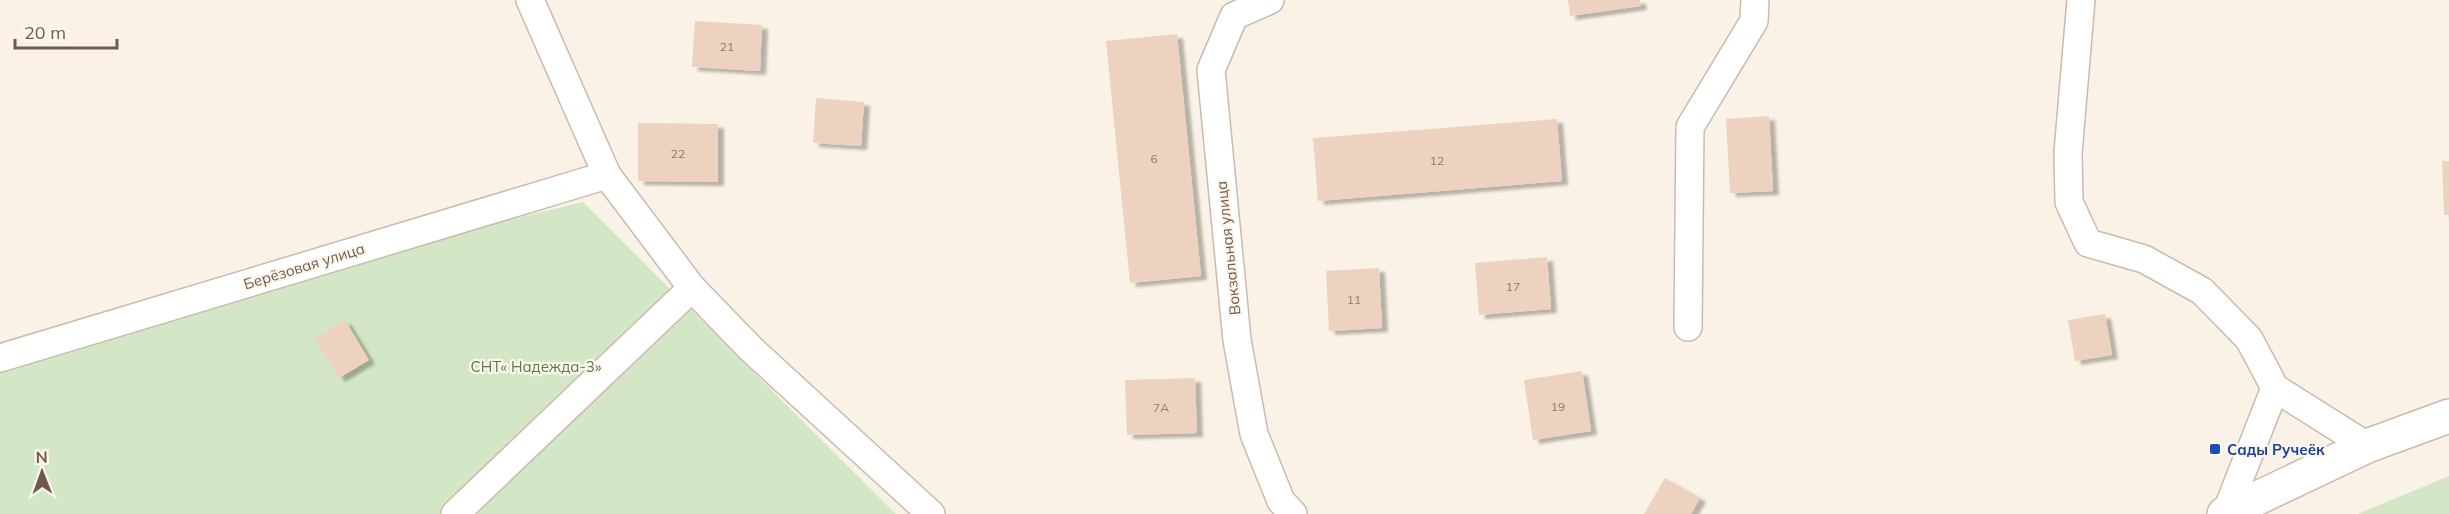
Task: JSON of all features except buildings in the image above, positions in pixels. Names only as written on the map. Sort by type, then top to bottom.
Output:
[{"type":"street","points":[[530,0],[607,175],[692,288],[751,349],[931,514]]},
{"type":"street","name":"Вокзальная улица","points":[[1270,0],[1234,16],[1211,70],[1237,340],[1254,434],[1281,501],[1293,514]]},
{"type":"street","points":[[1688,327],[1690,127],[1754,21],[1755,0]]},
{"type":"street","points":[[2081,0],[2068,153],[2069,202],[2088,243],[2144,259],[2202,291],[2249,339],[2275,388],[2367,446]]},
{"type":"street","name":"Берёзовая улица","points":[[0,358],[607,175]]},
{"type":"street","points":[[455,514],[692,288]]},
{"type":"street","points":[[2225,514],[2275,388]]},
{"type":"street","points":[[2225,514],[2367,446],[2449,416]]},
{"type":"green space","name":"СНТ« Надежда-3»","points":[[583,202],[896,514],[0,514],[0,342]]},
{"type":"green space","points":[[2449,476],[2449,514],[2358,514]]},
{"type":"place","name":"Сады Ручеёк","points":[[2215,449]]}]
